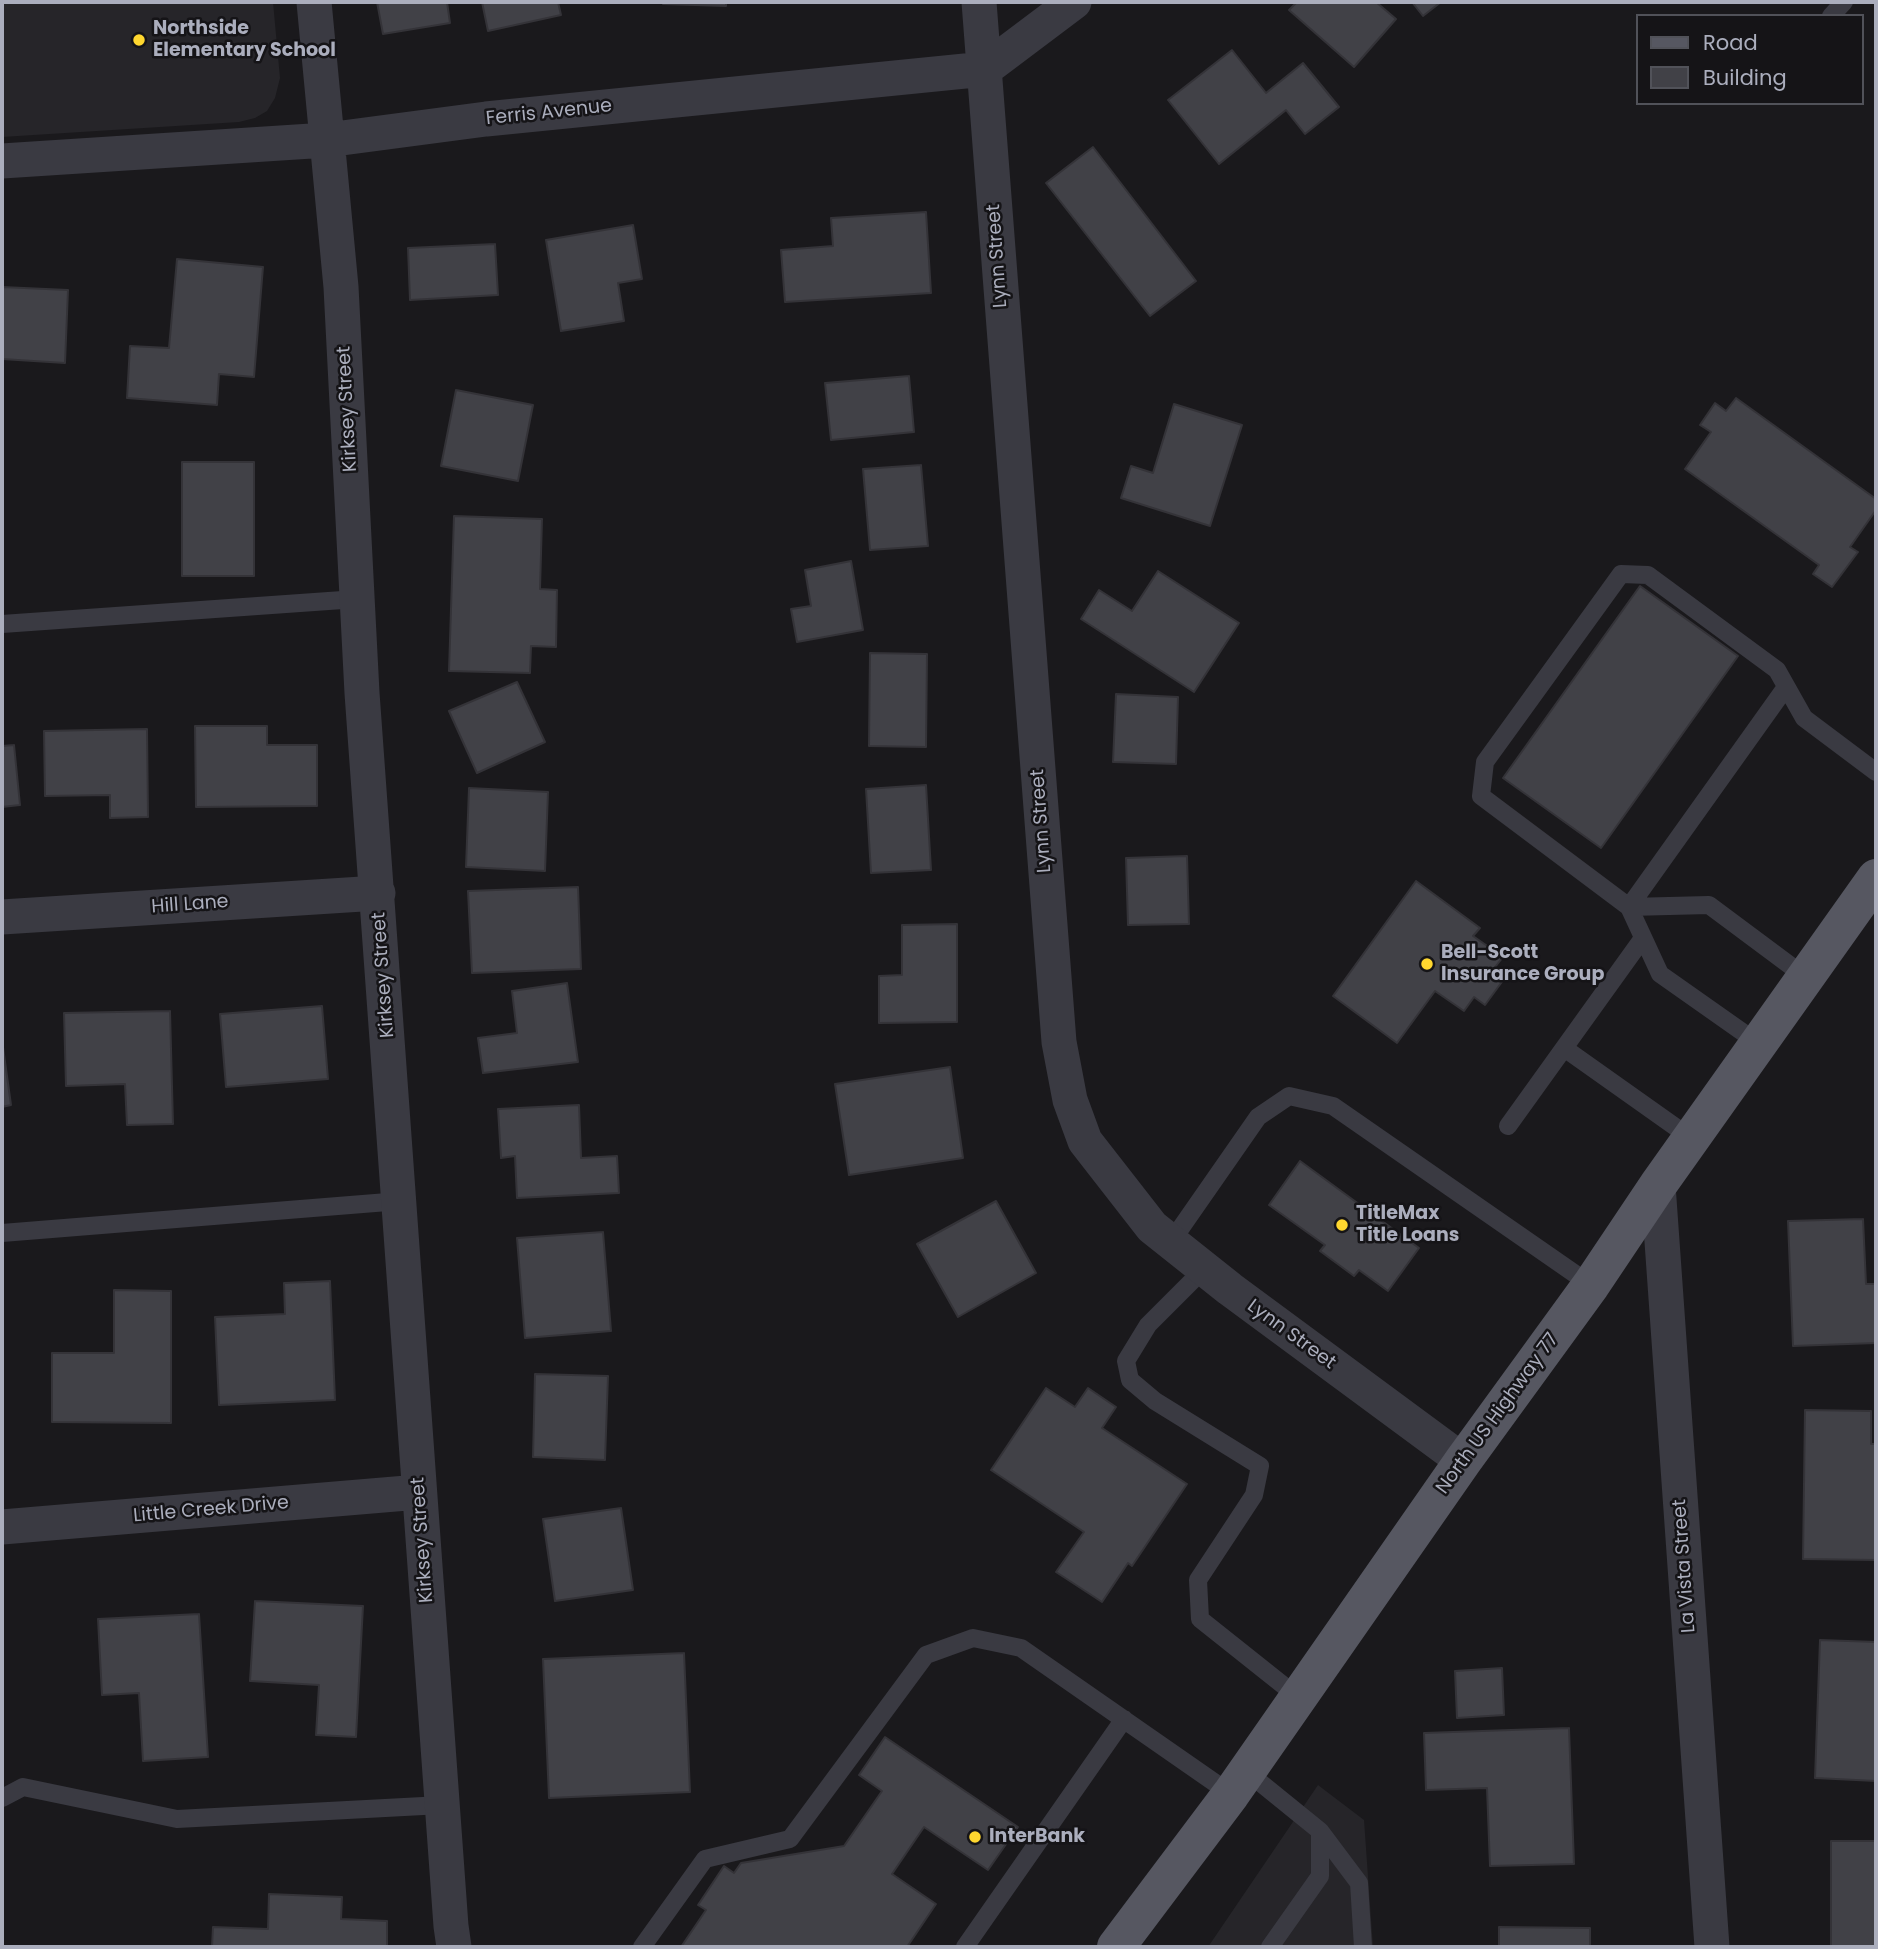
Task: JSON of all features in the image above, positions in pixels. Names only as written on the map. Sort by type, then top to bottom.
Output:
[{"type":"main road","name":"North US Highway 77","points":[[1116,1947],[1239,1782],[1876,878]]},
{"type":"street","name":"Kirksey Street","points":[[314,2],[341,287],[357,599],[419,1492],[454,1947]]},
{"type":"street","name":"Lynn Street","points":[[979,2],[1059,1042],[1070,1100],[1085,1141],[1152,1227],[1204,1269],[1463,1461]]},
{"type":"street","points":[[985,69],[1074,2]]},
{"type":"street","name":"Ferris Avenue","points":[[2,161],[327,140],[486,119],[985,69]]},
{"type":"street","name":"Hill Lane","points":[[2,916],[378,893]]},
{"type":"street","name":"La Vista Street","points":[[1658,1185],[1712,1947]]},
{"type":"street","name":"Little Creek Drive","points":[[2,1527],[419,1492]]},
{"type":"lane","points":[[1758,1043],[1660,974],[1629,907],[1481,796],[1485,762],[1622,574],[1648,575],[1777,670],[1804,718],[1876,772]]},
{"type":"lane","points":[[2,624],[357,599]]},
{"type":"lane","points":[[1629,907],[1786,687]]},
{"type":"lane","points":[[1629,907],[1709,905],[1807,978]]},
{"type":"lane","points":[[1508,1126],[1643,938]]},
{"type":"lane","points":[[1564,1048],[1691,1138]]},
{"type":"lane","points":[[1171,1242],[1258,1117],[1289,1096],[1333,1106],[1591,1285]]},
{"type":"lane","points":[[2,1233],[400,1201]]},
{"type":"lane","points":[[1204,1269],[1148,1325],[1126,1360],[1130,1380],[1155,1401],[1260,1466],[1254,1495],[1198,1580],[1200,1619],[1298,1697]]},
{"type":"lane","points":[[642,1947],[705,1858],[790,1839],[926,1655],[973,1638],[1021,1648],[1124,1719],[1239,1782],[1320,1831],[1359,1883],[1363,1947]]},
{"type":"lane","points":[[965,1947],[1124,1719]]},
{"type":"lane","points":[[2,1798],[23,1787],[177,1819],[442,1805]]},
{"type":"lane","points":[[1270,1947],[1320,1876],[1320,1831]]},
{"type":"shaded area","name":"Northside Elementary School","points":[[2,2],[273,2],[280,78],[275,98],[267,111],[255,118],[239,122],[2,137]]},
{"type":"shaded area","points":[[1318,1785],[1364,1820],[1373,1947],[1208,1947]]},
{"type":"building","points":[[377,2],[447,2],[450,23],[383,34]]},
{"type":"building","points":[[482,2],[558,2],[561,15],[488,31]]},
{"type":"building","points":[[726,2],[726,6],[663,4]]},
{"type":"building","points":[[1297,2],[1376,2],[1396,19],[1354,67],[1289,10]]},
{"type":"building","points":[[1412,2],[1441,2],[1423,16]]},
{"type":"building","points":[[1232,50],[1266,93],[1303,63],[1339,107],[1305,134],[1286,110],[1219,164],[1168,100]]},
{"type":"building","points":[[1093,147],[1196,281],[1150,316],[1046,183]]},
{"type":"building","points":[[926,212],[931,293],[785,302],[781,250],[833,246],[831,218]]},
{"type":"building","points":[[633,225],[642,279],[618,283],[624,321],[561,331],[546,240]]},
{"type":"building","points":[[495,244],[498,295],[410,300],[408,248]]},
{"type":"building","points":[[177,259],[263,267],[254,377],[219,374],[217,405],[127,398],[130,346],[169,348]]},
{"type":"building","points":[[2,287],[68,290],[65,363],[2,359]]},
{"type":"building","points":[[909,376],[914,432],[831,440],[825,383]]},
{"type":"building","points":[[456,390],[533,405],[518,481],[441,466]]},
{"type":"building","points":[[1736,398],[1876,499],[1876,510],[1850,547],[1858,552],[1832,587],[1813,574],[1819,565],[1685,469],[1711,432],[1700,425],[1715,403],[1726,411]]},
{"type":"building","points":[[1174,404],[1242,425],[1210,526],[1121,498],[1131,466],[1153,473]]},
{"type":"building","points":[[182,462],[254,462],[254,576],[182,576]]},
{"type":"building","points":[[921,465],[928,546],[870,550],[863,469]]},
{"type":"building","points":[[454,516],[542,519],[540,589],[557,590],[556,647],[531,646],[530,673],[449,671]]},
{"type":"building","points":[[851,561],[863,630],[797,642],[791,609],[811,606],[805,570]]},
{"type":"building","points":[[1158,571],[1239,623],[1194,692],[1081,619],[1099,590],[1132,611]]},
{"type":"building","points":[[1640,586],[1738,656],[1601,848],[1503,778]]},
{"type":"building","points":[[870,653],[927,654],[926,747],[869,746]]},
{"type":"building","points":[[517,682],[545,742],[477,773],[449,711]]},
{"type":"building","points":[[1116,694],[1178,697],[1176,764],[1113,762]]},
{"type":"building","points":[[195,726],[267,726],[267,745],[317,745],[317,806],[196,807]]},
{"type":"building","points":[[147,729],[148,817],[110,818],[110,795],[45,796],[44,731]]},
{"type":"building","points":[[14,745],[20,805],[2,807],[2,746]]},
{"type":"building","points":[[926,785],[931,870],[871,873],[866,789]]},
{"type":"building","points":[[469,788],[548,792],[545,871],[466,867]]},
{"type":"building","points":[[1187,856],[1189,924],[1128,925],[1126,858]]},
{"type":"building","name":"Bell-Scott Insurance Group","points":[[1416,881],[1480,928],[1473,936],[1503,957],[1492,971],[1504,979],[1485,1005],[1474,997],[1464,1011],[1435,991],[1397,1043],[1333,996]]},
{"type":"building","points":[[578,887],[581,969],[472,973],[468,891]]},
{"type":"building","points":[[957,924],[957,1022],[879,1023],[879,976],[902,975],[902,925]]},
{"type":"building","points":[[567,983],[578,1062],[483,1073],[478,1038],[517,1033],[512,991]]},
{"type":"building","points":[[322,1006],[328,1079],[226,1087],[220,1014]]},
{"type":"building","points":[[170,1011],[173,1124],[127,1125],[125,1084],[66,1086],[64,1013]]},
{"type":"building","points":[[2,1040],[11,1105],[2,1107]]},
{"type":"building","points":[[950,1067],[963,1158],[849,1175],[835,1084]]},
{"type":"building","points":[[579,1105],[581,1158],[617,1156],[619,1193],[517,1198],[515,1156],[501,1158],[498,1109]]},
{"type":"building","name":"TitleMax Title Loans","points":[[1300,1161],[1419,1248],[1388,1291],[1359,1270],[1354,1276],[1320,1251],[1325,1245],[1269,1205]]},
{"type":"building","points":[[996,1201],[1036,1273],[958,1317],[917,1244]]},
{"type":"building","points":[[1863,1219],[1866,1284],[1876,1284],[1876,1343],[1793,1346],[1788,1221]]},
{"type":"building","points":[[603,1232],[611,1331],[525,1338],[517,1238]]},
{"type":"building","points":[[330,1281],[335,1400],[219,1405],[215,1317],[285,1314],[284,1283]]},
{"type":"building","points":[[114,1290],[171,1291],[171,1423],[52,1422],[52,1353],[114,1353]]},
{"type":"building","points":[[535,1374],[608,1376],[605,1460],[533,1457]]},
{"type":"building","points":[[1046,1388],[1075,1407],[1088,1388],[1116,1407],[1102,1428],[1187,1484],[1132,1566],[1128,1563],[1102,1602],[1056,1572],[1084,1532],[991,1470]]},
{"type":"building","points":[[1805,1410],[1871,1411],[1871,1444],[1876,1444],[1876,1560],[1803,1559]]},
{"type":"building","points":[[621,1508],[633,1590],[555,1601],[543,1519]]},
{"type":"building","points":[[255,1601],[363,1606],[356,1737],[316,1735],[319,1685],[250,1681]]},
{"type":"building","points":[[199,1614],[208,1757],[143,1761],[139,1693],[102,1695],[98,1619]]},
{"type":"building","points":[[1820,1640],[1876,1642],[1876,1781],[1815,1778]]},
{"type":"building","points":[[684,1653],[690,1792],[549,1798],[543,1659]]},
{"type":"building","points":[[1502,1668],[1504,1715],[1457,1718],[1455,1671]]},
{"type":"building","points":[[1569,1728],[1574,1864],[1490,1866],[1487,1788],[1426,1790],[1424,1733]]},
{"type":"building","name":"InterBank","points":[[885,1737],[1018,1827],[988,1870],[924,1827],[892,1874],[936,1904],[907,1947],[681,1947],[706,1910],[698,1905],[724,1866],[734,1873],[741,1863],[844,1846],[882,1791],[859,1775]]},
{"type":"building","points":[[1831,1841],[1876,1841],[1876,1947],[1831,1947]]},
{"type":"building","points":[[269,1894],[342,1897],[341,1919],[387,1921],[387,1947],[212,1947],[213,1927],[268,1929]]},
{"type":"building","points":[[1499,1927],[1590,1928],[1590,1947],[1499,1947]]},
{"type":"place","name":"Northside Elementary School","points":[[139,40]]},
{"type":"place","name":"Bell-Scott Insurance Group","points":[[1427,964]]},
{"type":"place","name":"TitleMax Title Loans","points":[[1342,1225]]},
{"type":"place","name":"InterBank","points":[[975,1837]]}]
